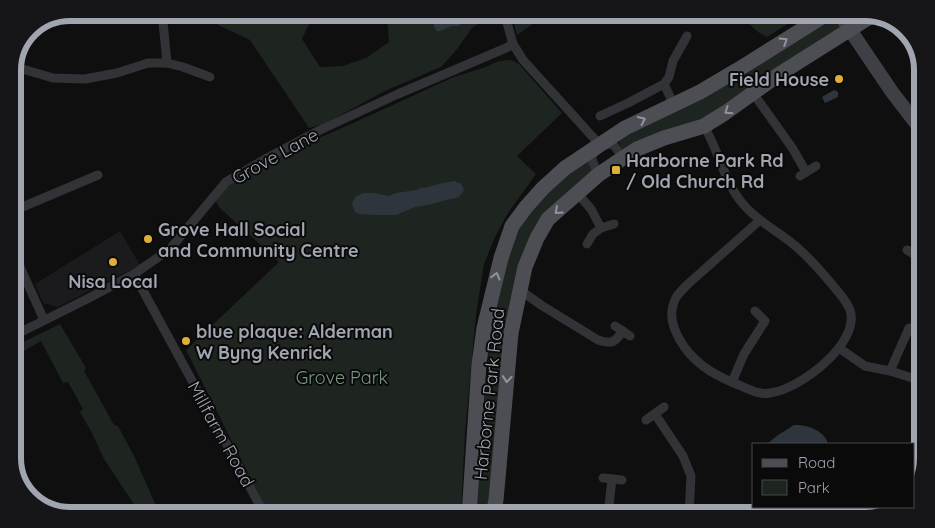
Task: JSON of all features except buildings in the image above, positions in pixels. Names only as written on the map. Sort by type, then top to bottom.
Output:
[{"type":"main road","name":"Harborne Park Road","points":[[470,507],[479,364],[484,328],[501,258],[512,226],[526,207],[565,168],[625,128],[700,92],[816,21]]},
{"type":"main road","name":"Harborne Park Road","points":[[495,507],[511,333],[525,267],[537,238],[548,219],[598,175],[637,149],[664,138],[704,126],[781,73],[862,21]]},
{"type":"main road","points":[[484,328],[511,333]]},
{"type":"street","points":[[163,21],[167,63]]},
{"type":"street","points":[[507,21],[513,44],[523,60],[600,145]]},
{"type":"street","points":[[844,21],[892,92],[914,121]]},
{"type":"street","points":[[600,116],[664,84],[669,77],[672,61],[687,36]]},
{"type":"street","name":"Grove Lane","points":[[21,332],[134,274],[170,250],[226,182],[266,158],[320,130],[398,94],[513,44]]},
{"type":"street","points":[[21,69],[53,78],[85,78],[116,73],[148,63],[167,63],[210,77]]},
{"type":"street","points":[[664,84],[674,105]]},
{"type":"street","points":[[753,93],[793,149],[803,174],[816,166]]},
{"type":"street","points":[[704,126],[728,180],[742,204],[759,221],[793,244],[812,262],[842,296],[850,310],[851,320],[848,332],[839,348],[801,382],[790,388],[761,394],[717,376],[703,367],[691,356],[678,338],[672,322],[672,308],[678,295],[759,221]]},
{"type":"street","points":[[598,175],[591,157],[600,145],[613,144],[623,158]]},
{"type":"street","points":[[21,208],[98,175]]},
{"type":"street","points":[[577,192],[591,209],[602,228]]},
{"type":"street","points":[[587,244],[593,234],[602,228],[614,224]]},
{"type":"street","points":[[907,250],[914,254]]},
{"type":"street","points":[[21,269],[44,320]]},
{"type":"street","name":"Millfarm Road","points":[[134,274],[260,507]]},
{"type":"street","points":[[520,290],[598,340],[606,343],[613,342],[623,331]]},
{"type":"street","points":[[732,382],[744,354],[765,322],[755,310]]},
{"type":"street","points":[[890,371],[909,328],[914,329]]},
{"type":"street","points":[[839,348],[864,366],[914,378]]},
{"type":"street","points":[[646,420],[664,407]]},
{"type":"street","points":[[655,414],[683,456],[691,476],[689,507]]},
{"type":"street","points":[[602,478],[622,480]]},
{"type":"street","points":[[609,507],[612,479]]},
{"type":"shaded area","points":[[459,21],[460,24],[459,26],[452,26],[437,31],[434,27],[434,22]]},
{"type":"shaded area","points":[[834,90],[838,92],[838,97],[825,103],[822,97]]},
{"type":"shaded area","points":[[456,181],[461,183],[464,190],[459,197],[415,207],[396,215],[360,214],[355,212],[352,203],[356,196],[364,193],[388,196]]},
{"type":"shaded area","points":[[120,231],[140,265],[58,307],[43,303],[35,284]]},
{"type":"shaded area","points":[[794,425],[804,426],[815,429],[823,435],[828,443],[768,443]]},
{"type":"green space","points":[[215,21],[311,21],[302,39],[320,67],[343,66],[366,58],[389,42],[387,21],[481,21],[472,28],[441,67],[385,91],[324,124],[309,128],[250,40],[218,25]]},
{"type":"green space","points":[[513,21],[537,21],[517,35]]},
{"type":"green space","points":[[746,21],[792,21],[767,37]]},
{"type":"green space","points":[[829,21],[836,21],[841,30],[729,107],[628,151],[621,148],[619,142],[621,136]]},
{"type":"green space","name":"Grove Park","points":[[511,60],[519,64],[562,113],[517,156],[536,174],[508,213],[495,237],[484,264],[476,314],[465,432],[461,507],[265,507],[186,350],[279,262],[220,208],[216,202],[219,195],[227,186],[284,153],[454,77],[499,61]]},
{"type":"green space","points":[[587,158],[593,174],[532,242],[488,507],[476,507],[491,323],[500,278],[517,229],[552,186]]},
{"type":"green space","points":[[60,324],[86,368],[84,371],[114,425],[118,426],[135,458],[156,507],[136,507],[104,459],[80,412],[83,409],[68,382],[63,383],[41,341],[21,352],[21,343]]},
{"type":"place","name":"Field House","points":[[839,79]]},
{"type":"place","name":"Harborne Park Rd / Old Church Rd","points":[[616,170]]},
{"type":"place","name":"Grove Hall Social and Community Centre","points":[[148,239]]},
{"type":"place","name":"Nisa Local","points":[[113,262]]},
{"type":"place","name":"blue plaque: Alderman W Byng Kenrick","points":[[186,341]]}]
